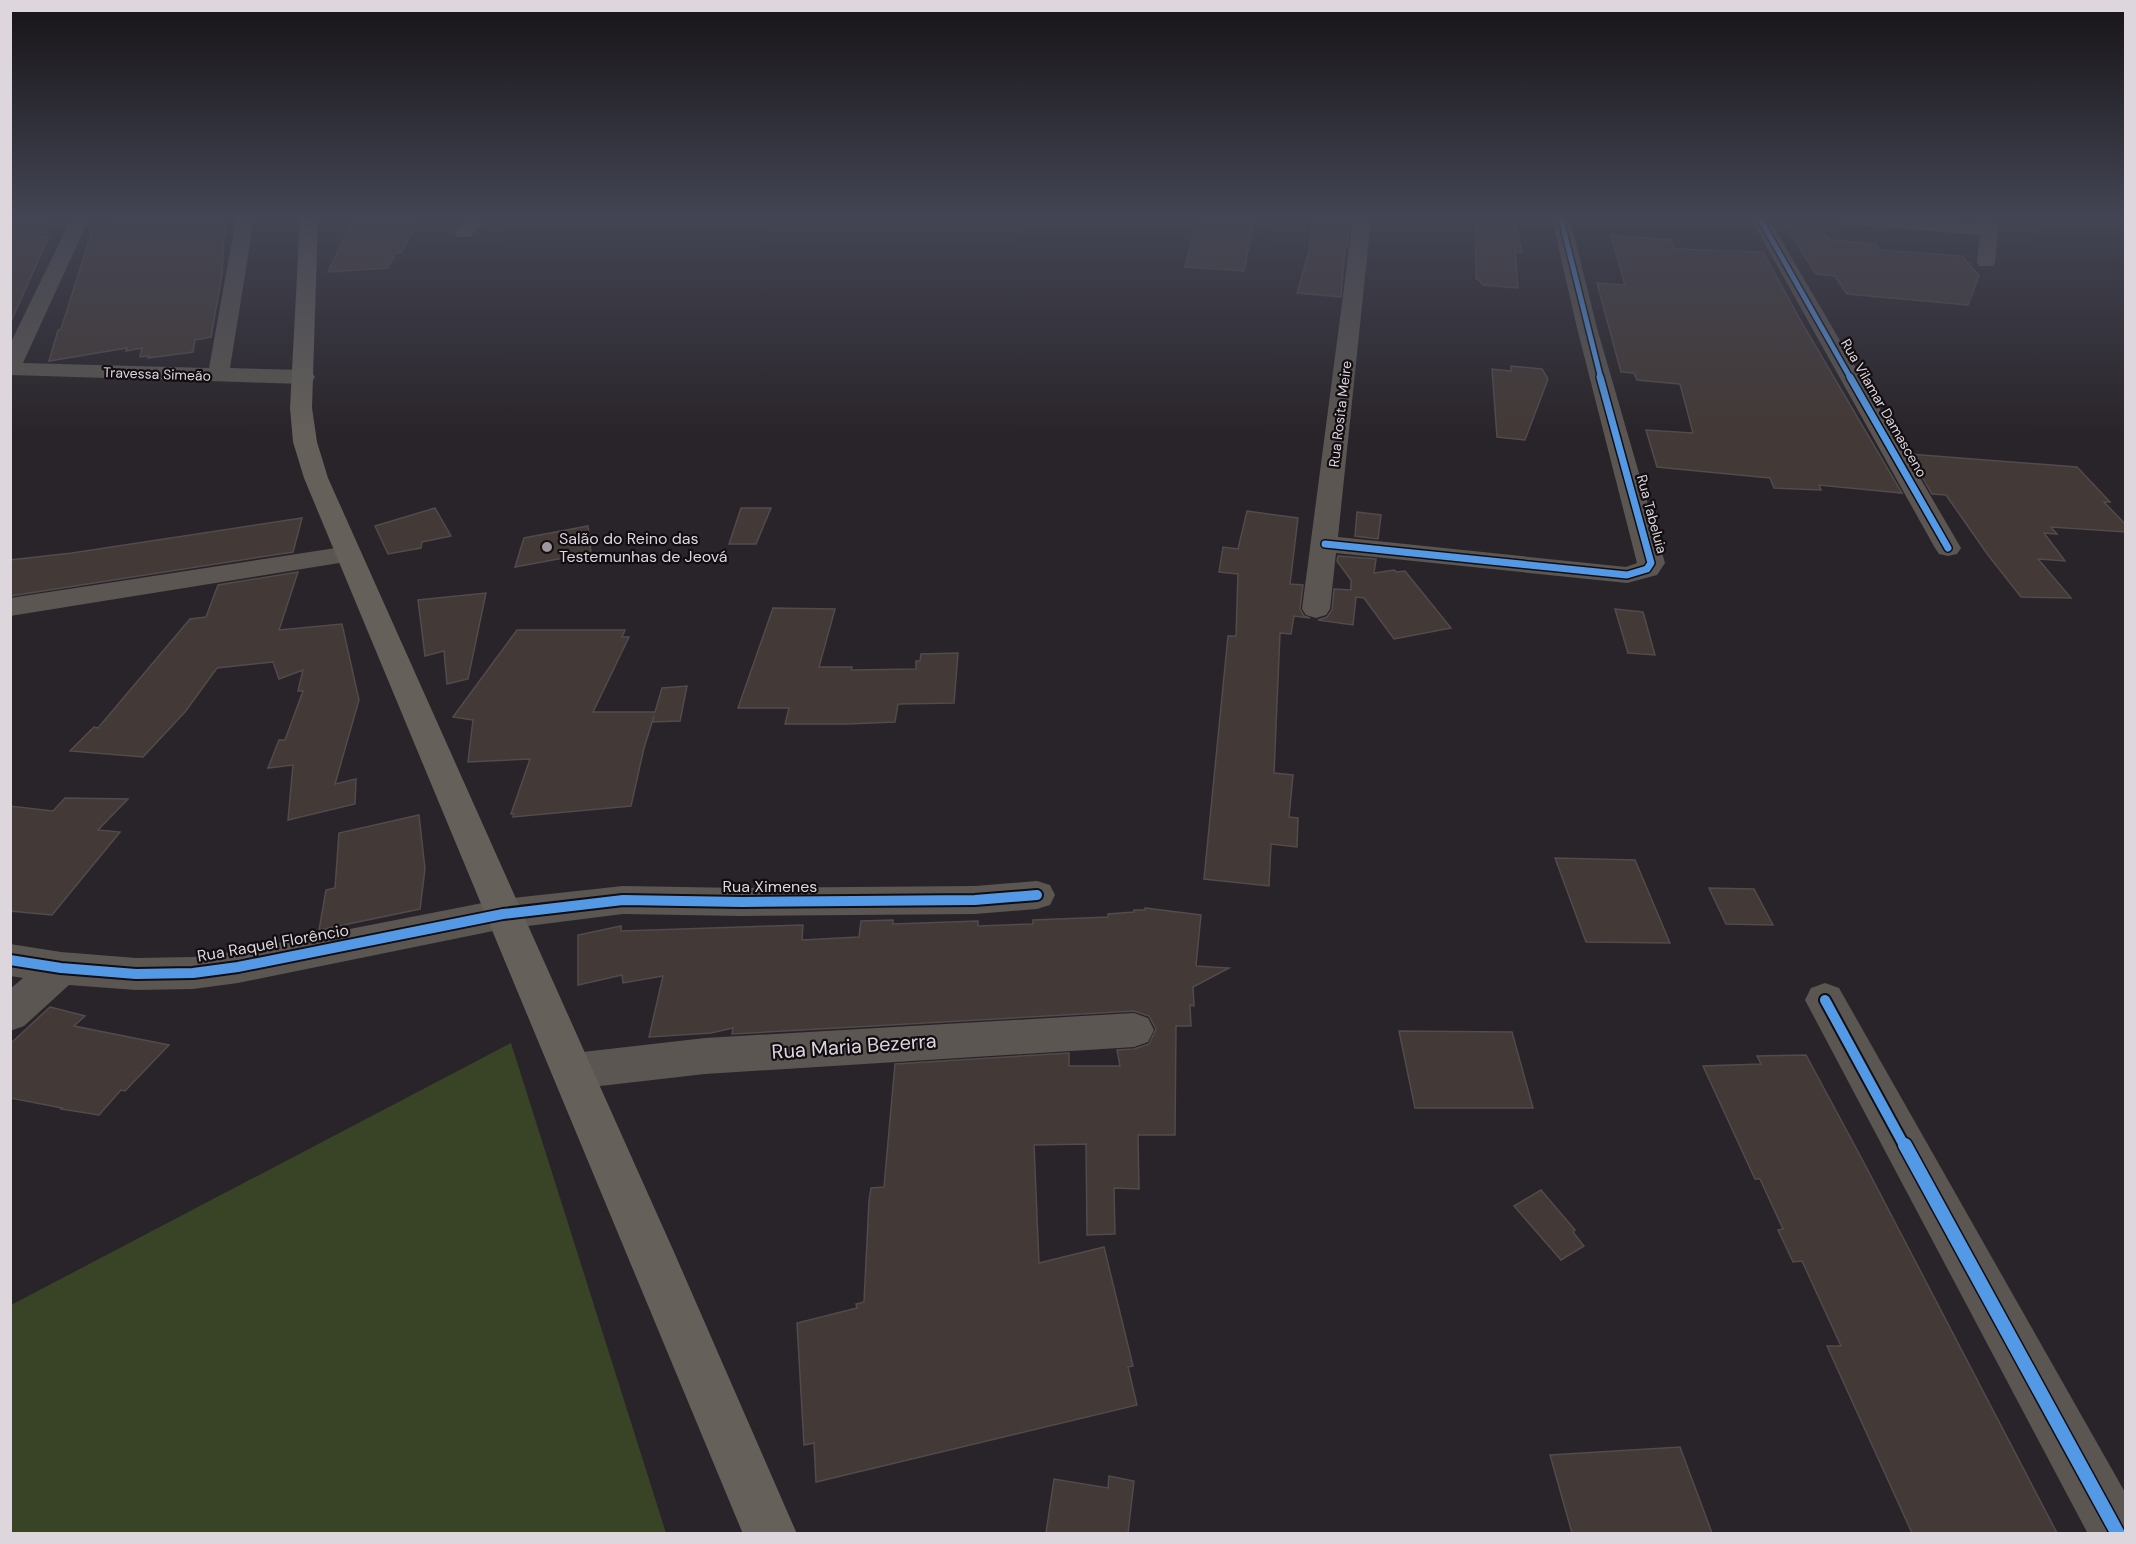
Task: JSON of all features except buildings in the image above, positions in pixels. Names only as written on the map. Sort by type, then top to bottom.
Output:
[{"type":"main road","points":[[307,291],[302,408],[304,442],[316,478],[503,914],[574,1071],[770,1533]]},
{"type":"street","points":[[10,368],[46,291]]},
{"type":"street","points":[[218,376],[233,291]]},
{"type":"street","name":"Rua Rosita Meire","points":[[1316,609],[1354,291]]},
{"type":"street","name":"Rua Tabeluia","points":[[1325,544],[1627,575],[1647,569],[1651,563],[1578,291]]},
{"type":"street","name":"Rua Vilamar Damasceno","points":[[1801,291],[1948,548]]},
{"type":"street","name":"Travessa Simeão","points":[[10,368],[304,377]]},
{"type":"street","points":[[10,607],[349,554]]},
{"type":"street","name":"Rua Ximenes","points":[[503,914],[623,900],[742,902],[975,900],[1037,895]]},
{"type":"street","name":"Rua Raquel Florêncio","points":[[10,960],[61,968],[136,974],[193,973],[238,967],[503,914]]},
{"type":"street","points":[[10,1014],[61,968]]},
{"type":"street","points":[[1825,1000],[2118,1533]]},
{"type":"street","name":"Rua Maria Bezerra","points":[[574,1071],[728,1054],[1134,1030]]},
{"type":"green space","points":[[511,1043],[666,1533],[11,1533],[11,1305]]},
{"type":"cycle path","points":[[1325,544],[1627,575],[1647,569],[1651,563],[1578,291]]},
{"type":"cycle path","points":[[1801,291],[1948,548]]},
{"type":"cycle path","points":[[10,960],[61,968],[136,974],[193,973],[238,967],[503,914],[623,900],[742,902],[975,900],[1037,895]]},
{"type":"cycle path","points":[[1825,1000],[2118,1534]]},
{"type":"place","name":"Salão do Reino das Testemunhas de Jeová","points":[[547,547]]}]
